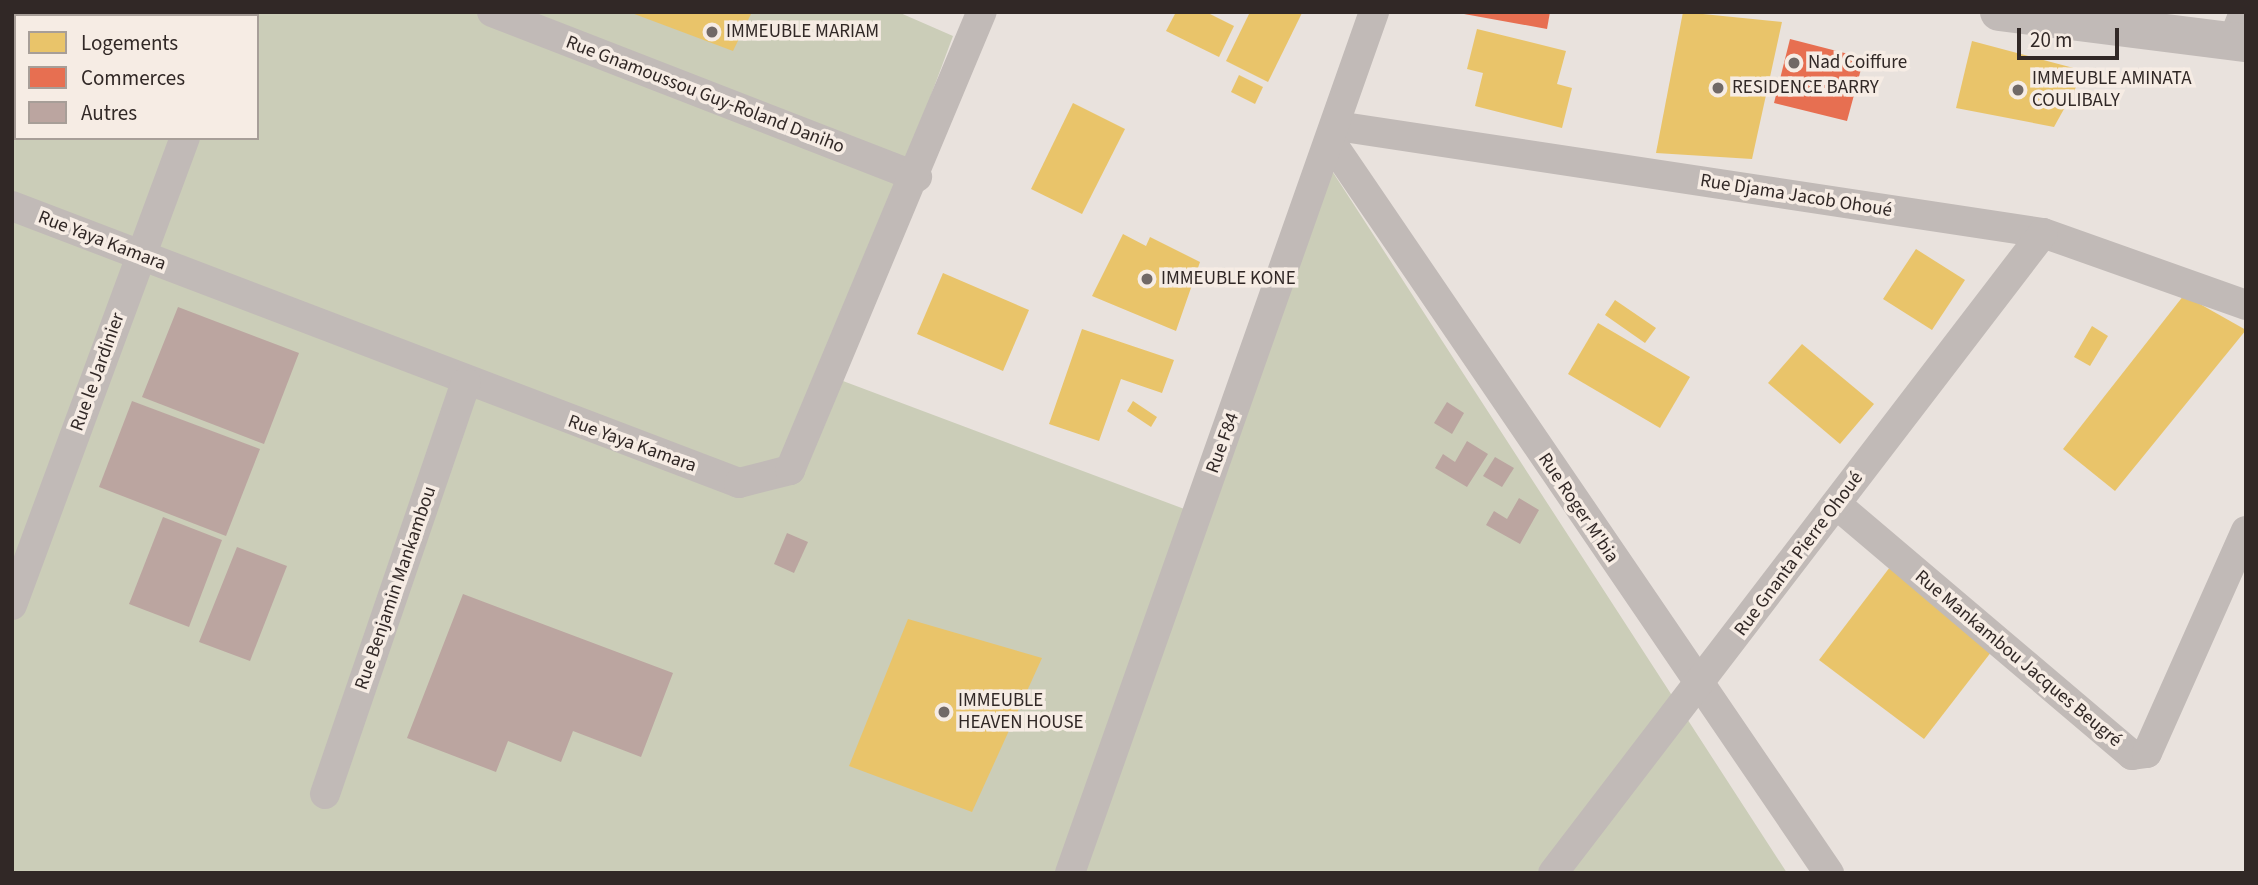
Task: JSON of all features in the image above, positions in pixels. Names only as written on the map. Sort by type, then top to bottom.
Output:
[{"type":"street","name":"Rue Gnamoussou Guy-Roland Daniho","points":[[492,12],[917,177]]},
{"type":"street","name":"Rue Yaya Kamara","points":[[12,206],[466,383],[739,483],[790,470],[917,177],[982,12]]},
{"type":"street","name":"Rue F84","points":[[1070,873],[1334,134],[1374,12]]},
{"type":"street","points":[[1999,12],[2241,32]]},
{"type":"street","name":"Rue Djama Jacob Ohoué","points":[[1334,134],[2043,233],[2246,305]]},
{"type":"street","name":"Rue Roger M'bia","points":[[1334,134],[1699,686],[1829,873]]},
{"type":"street","name":"Rue le Jardinier","points":[[12,605],[184,140]]},
{"type":"street","name":"Rue Gnanta Pierre Ohoué","points":[[1553,873],[1699,686],[2043,233]]},
{"type":"street","name":"Rue Benjamin Mankambou","points":[[325,794],[466,383]]},
{"type":"street","name":"Rue Mankambou Jacques Beugré","points":[[1836,504],[2132,755],[2147,753],[2246,531]]},
{"type":"green space","points":[[12,12],[898,12],[953,36],[827,375],[1203,516],[1323,157],[1787,873],[12,873]]},
{"type":"building: Logements","name":"IMMEUBLE MARIAM","points":[[629,12],[752,12],[733,51]]},
{"type":"building: Logements","points":[[1176,12],[1206,12],[1234,26],[1219,57],[1166,31]]},
{"type":"building: Logements","points":[[1250,12],[1302,13],[1268,82],[1226,61]]},
{"type":"building: Logements","name":"RESIDENCE BARRY","points":[[1683,12],[1782,22],[1752,159],[1656,153]]},
{"type":"building: Logements","points":[[1477,29],[1566,51],[1557,84],[1572,88],[1562,128],[1475,106],[1483,73],[1467,69]]},
{"type":"building: Logements","name":"IMMEUBLE AMINATA COULIBALY","points":[[1972,41],[2085,71],[2054,127],[1956,108]]},
{"type":"building: Logements","points":[[1239,75],[1263,87],[1255,104],[1231,92]]},
{"type":"building: Logements","points":[[1073,103],[1125,129],[1082,214],[1031,189]]},
{"type":"building: Logements","name":"IMMEUBLE KONE","points":[[1123,234],[1146,246],[1150,237],[1200,262],[1176,331],[1092,296]]},
{"type":"building: Logements","points":[[1916,249],[1965,280],[1932,330],[1883,299]]},
{"type":"building: Logements","points":[[943,273],[1029,310],[1003,371],[917,334]]},
{"type":"building: Logements","points":[[2184,295],[2246,330],[2115,491],[2063,449]]},
{"type":"building: Logements","points":[[1615,300],[1656,328],[1645,343],[1605,315]]},
{"type":"building: Logements","points":[[1598,323],[1690,377],[1660,428],[1568,374]]},
{"type":"building: Logements","points":[[2092,326],[2108,336],[2090,366],[2074,357]]},
{"type":"building: Logements","points":[[1082,329],[1174,360],[1162,393],[1121,379],[1099,441],[1049,424]]},
{"type":"building: Logements","points":[[1802,344],[1874,404],[1840,444],[1768,383]]},
{"type":"building: Logements","points":[[1133,401],[1157,417],[1151,427],[1127,411]]},
{"type":"building: Logements","points":[[1890,567],[1995,647],[1924,739],[1819,660]]},
{"type":"building: Logements","name":"IMMEUBLE HEAVEN HOUSE","points":[[908,619],[1042,658],[972,812],[849,766]]},
{"type":"building: Commerces","points":[[1453,12],[1550,12],[1547,29]]},
{"type":"building: Commerces","points":[[1790,39],[1864,58],[1847,121],[1774,103]]},
{"type":"building: Autres","points":[[178,307],[299,353],[264,444],[142,397]]},
{"type":"building: Autres","points":[[132,401],[260,449],[226,536],[99,487]]},
{"type":"building: Autres","points":[[1447,402],[1464,413],[1452,434],[1434,423]]},
{"type":"building: Autres","points":[[1467,441],[1488,454],[1467,487],[1435,468],[1443,454],[1455,462]]},
{"type":"building: Autres","points":[[1495,457],[1514,468],[1502,487],[1483,476]]},
{"type":"building: Autres","points":[[1519,498],[1539,510],[1520,544],[1486,525],[1494,511],[1507,519]]},
{"type":"building: Autres","points":[[163,517],[222,540],[189,627],[129,604]]},
{"type":"building: Autres","points":[[787,533],[808,542],[794,573],[774,564]]},
{"type":"building: Autres","points":[[237,547],[287,566],[250,661],[199,642]]},
{"type":"building: Autres","points":[[463,594],[673,673],[641,757],[573,731],[561,762],[508,741],[496,772],[407,738]]},
{"type":"place","name":"IMMEUBLE MARIAM","points":[[712,32]]},
{"type":"place","name":"Nad Coiffure","points":[[1794,63]]},
{"type":"place","name":"RESIDENCE BARRY","points":[[1718,88]]},
{"type":"place","name":"IMMEUBLE AMINATA COULIBALY","points":[[2018,90]]},
{"type":"place","name":"IMMEUBLE KONE","points":[[1147,279]]},
{"type":"place","name":"IMMEUBLE HEAVEN HOUSE","points":[[944,712]]}]
